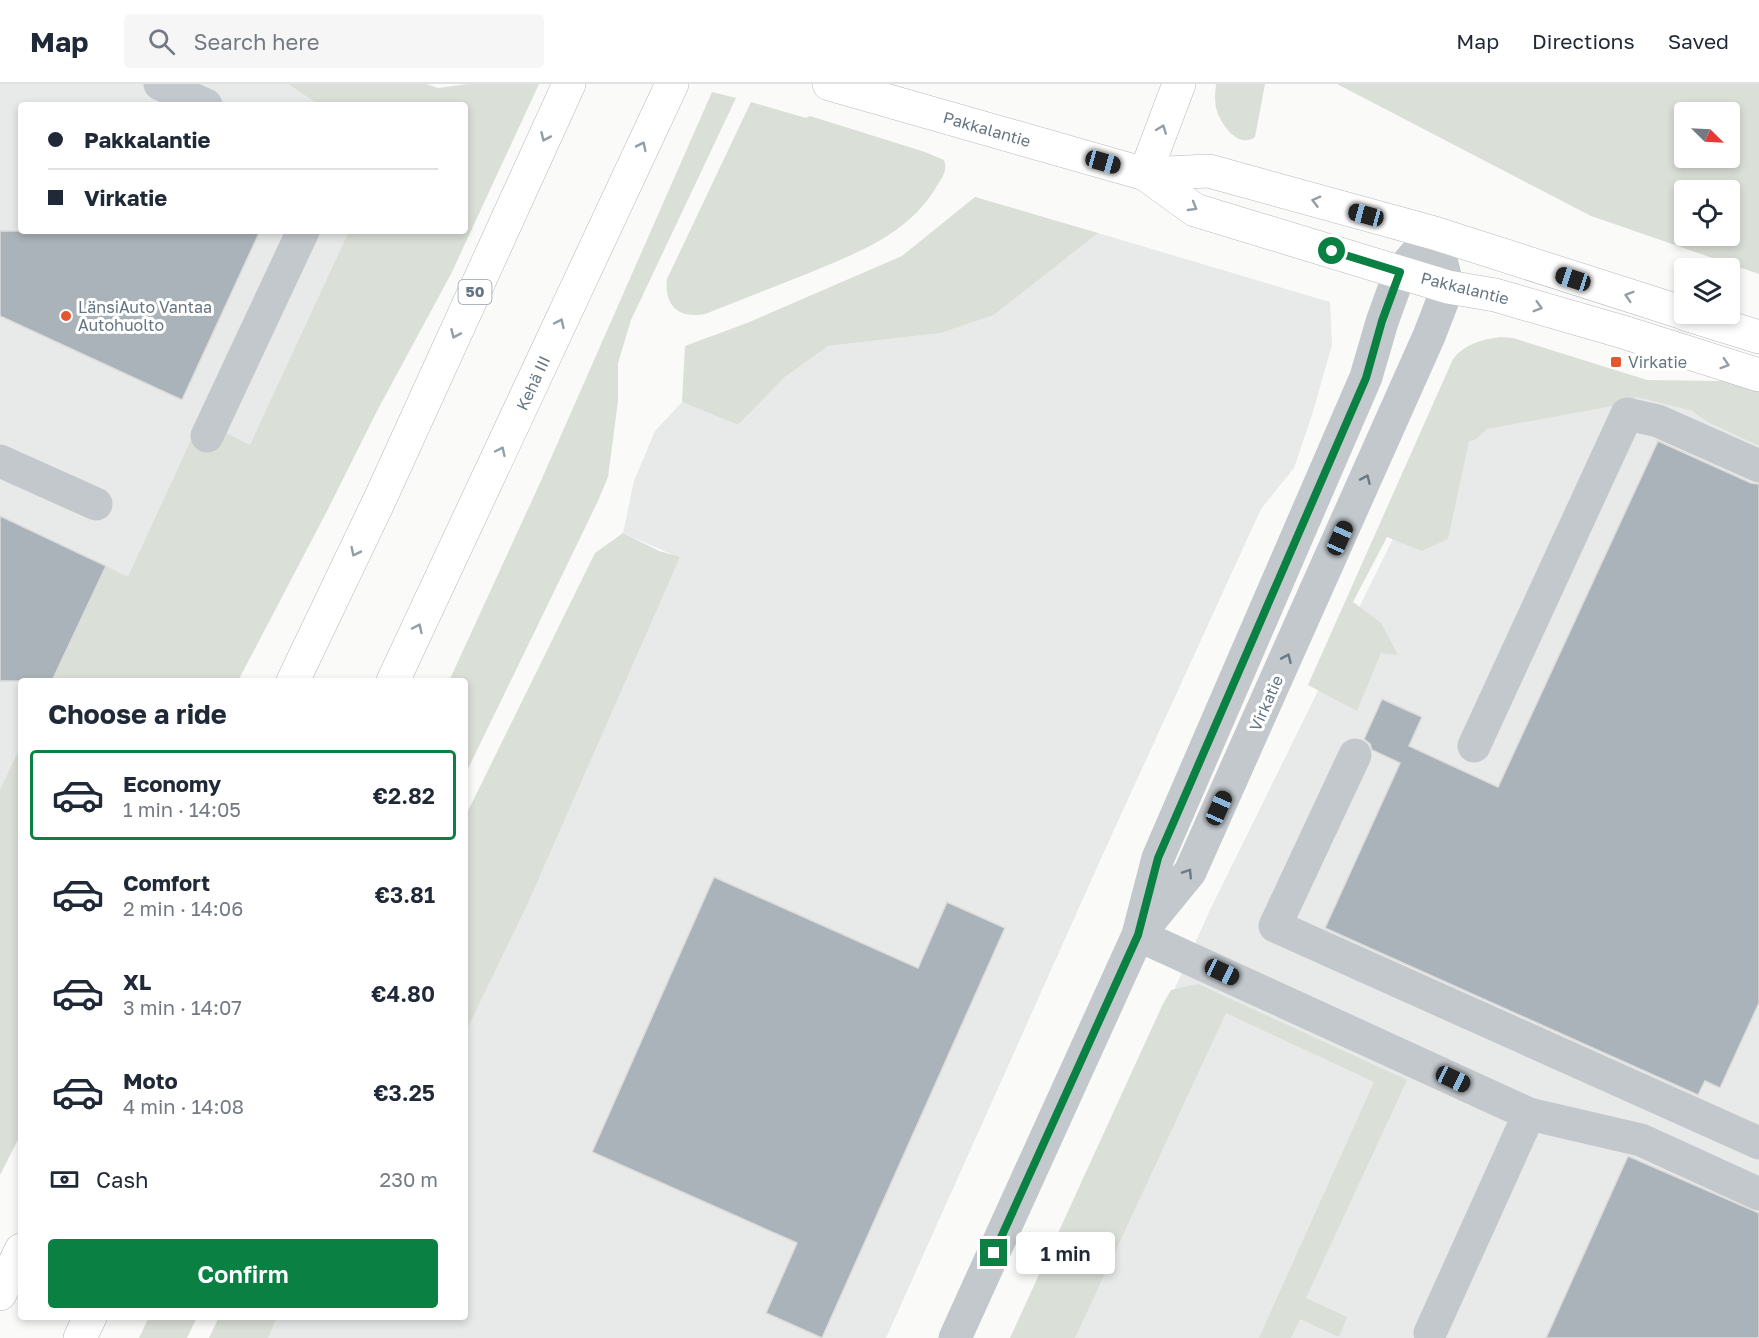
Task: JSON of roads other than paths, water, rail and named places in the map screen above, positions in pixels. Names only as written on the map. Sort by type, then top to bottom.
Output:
[{"type":"main road","name":"50","points":[[294,678],[380,499],[569,84]]},
{"type":"main road","name":"Kehä III","points":[[394,678],[672,84]]},
{"type":"main road","name":"Pakkalantie","points":[[829,84],[1145,174],[1209,171],[1434,233],[1674,310]]},
{"type":"main road","points":[[1145,174],[1179,84]]},
{"type":"main road","name":"Pakkalantie","points":[[1145,174],[1195,210],[1448,287],[1506,298],[1623,332],[1759,375]]},
{"type":"main road","name":"Pakkalantie","points":[[1717,324],[1759,337]]},
{"type":"main road","points":[[0,1294],[18,1256]]},
{"type":"main road","points":[[80,1338],[89,1320]]},
{"type":"street","points":[[160,84],[199,102]]},
{"type":"street","points":[[1434,233],[1448,287]]},
{"type":"street","name":"Virkatie","points":[[955,1338],[1138,935],[1158,858],[1366,378],[1382,321],[1400,272],[1434,233]]},
{"type":"street","points":[[207,436],[302,234]]},
{"type":"street","name":"Virkatie","points":[[1138,935],[1190,872],[1381,445],[1448,287]]},
{"type":"street","points":[[1474,746],[1627,414],[1658,421],[1759,466]]},
{"type":"street","points":[[0,461],[96,504]]},
{"type":"street","points":[[1354,755],[1275,926],[1759,1143]]},
{"type":"street","points":[[1138,935],[1528,1114],[1641,1140],[1759,1194]]},
{"type":"street","points":[[1430,1333],[1528,1114]]},
{"type":"place","name":"LänsiAuto Vantaa Autohuolto","points":[[66,316]]},
{"type":"place","name":"Virkatie","points":[[1616,362]]}]
